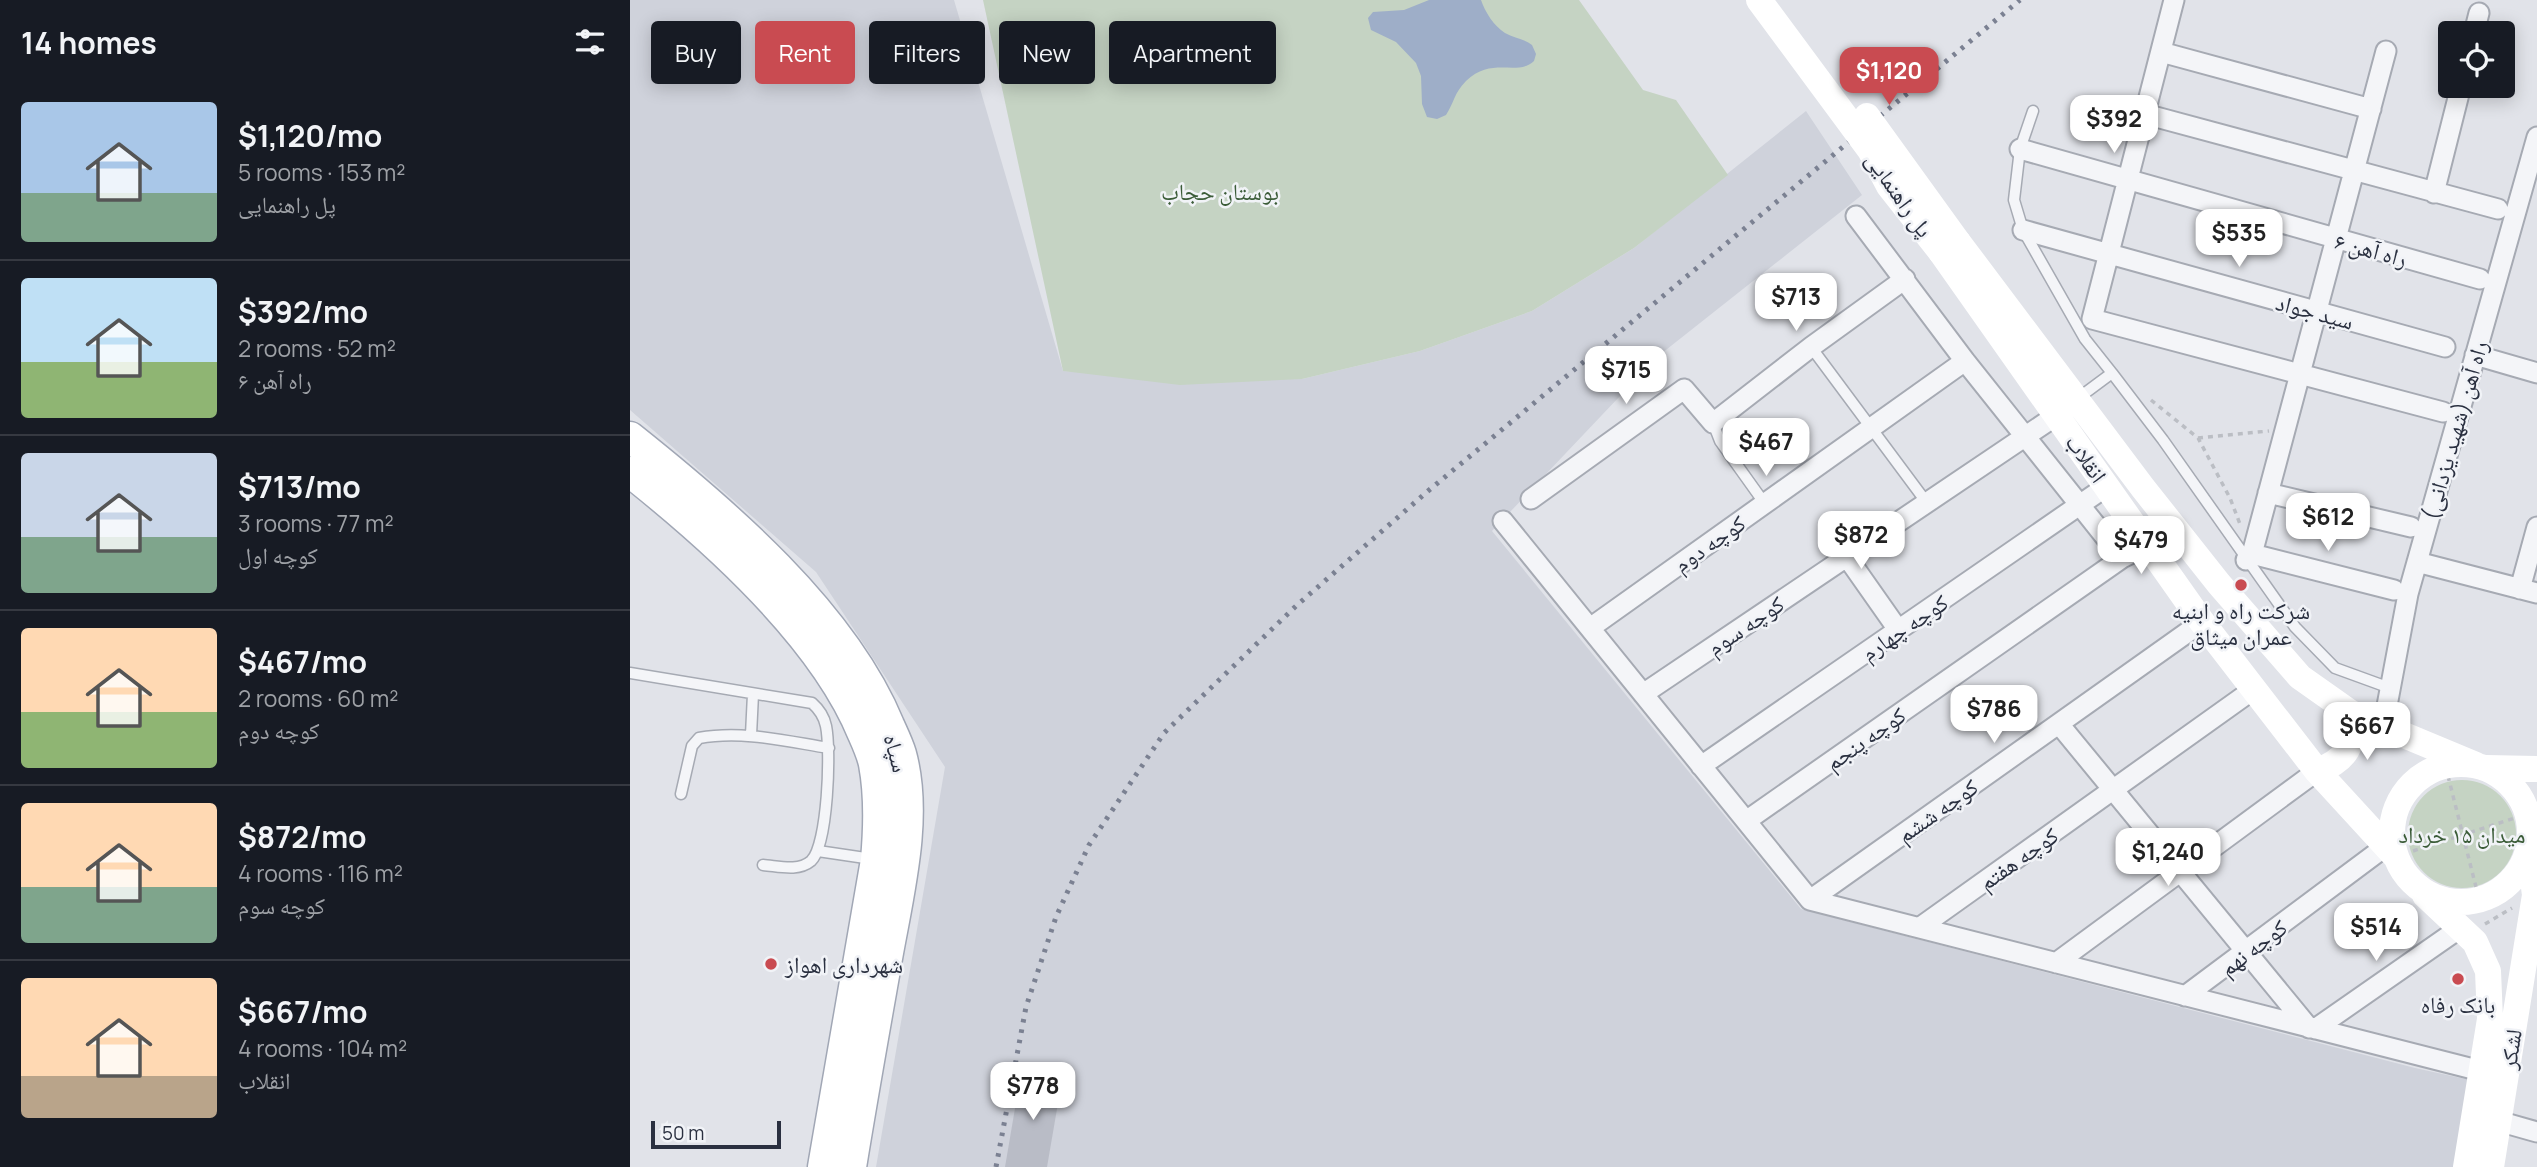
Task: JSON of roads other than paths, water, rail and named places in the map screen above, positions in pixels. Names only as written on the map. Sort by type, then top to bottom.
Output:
[{"type":"main road","name":"پل راهنمایی","points":[[1759,0],[1870,150],[1889,186],[1950,247]]},
{"type":"main road","name":"پل راهنمایی","points":[[1782,0],[1950,247]]},
{"type":"main road","name":"انقلاب","points":[[1950,247],[2066,407],[2300,677],[2351,713],[2480,767],[2537,769]]},
{"type":"main road","name":"انقلاب","points":[[2066,407],[2107,486],[2202,622],[2317,771],[2395,851],[2402,870],[2413,884]]},
{"type":"main road","name":"سپاه","points":[[630,437],[726,517],[778,569],[836,634],[876,693],[901,755],[908,810],[890,862],[823,1167]]},
{"type":"main road","name":"سپاه","points":[[630,472],[708,537],[814,651],[851,706],[874,761],[890,862],[851,1167]]},
{"type":"main road","points":[[2317,771],[2331,766],[2343,757],[2351,743],[2354,728],[2351,713]]},
{"type":"main road","points":[[2395,851],[2391,836],[2399,801],[2409,786],[2423,775],[2458,764],[2480,767],[2508,782],[2519,795],[2531,833],[2522,865],[2512,880],[2498,891],[2464,902],[2428,895],[2413,884]]},
{"type":"main road","name":"لشکر","points":[[2491,1167],[2531,962],[2535,895],[2531,833]]},
{"type":"main road","name":"لشکر","points":[[2413,884],[2475,942],[2488,971],[2490,1019],[2466,1167]]},
{"type":"street","points":[[2174,0],[2092,319],[2443,412]]},
{"type":"street","points":[[2477,21],[2479,13]]},
{"type":"street","points":[[2386,51],[2249,557],[2394,590]]},
{"type":"street","points":[[2161,52],[2371,109]]},
{"type":"street","points":[[2434,193],[2458,98]]},
{"type":"street","points":[[2145,114],[2498,209]]},
{"type":"street","name":"راه آهن (شهید یزدانی)","points":[[2383,727],[2408,594],[2537,137]]},
{"type":"street","name":"راه آهن ۶","points":[[2020,149],[2480,279]]},
{"type":"street","points":[[1856,216],[1965,360],[2122,558]]},
{"type":"street","name":"سید جواد","points":[[2023,230],[2445,347]]},
{"type":"street","points":[[1531,499],[1684,389],[1713,423],[1905,279]]},
{"type":"street","points":[[2475,355],[2537,373]]},
{"type":"street","name":"کوچه دوم","points":[[1590,628],[1965,360]]},
{"type":"street","name":"کوچه سوم","points":[[1643,694],[2066,407]]},
{"type":"street","name":"کوچه چهارم","points":[[1701,766],[2107,486]]},
{"type":"street","points":[[2268,493],[2411,527]]},
{"type":"street","points":[[1503,521],[1810,900],[2481,1072]]},
{"type":"street","points":[[2417,562],[2529,591],[2537,527]]},
{"type":"street","name":"کوچه پنجم","points":[[1746,821],[2122,558],[2148,545]]},
{"type":"street","points":[[1847,557],[1899,631]]},
{"type":"street","name":"کوچه ششم","points":[[1810,900],[2202,622]]},
{"type":"street","name":"کوچه هفتم","points":[[1919,928],[2253,689]]},
{"type":"street","points":[[2059,724],[2312,1028]]},
{"type":"street","points":[[2056,963],[2317,771]]},
{"type":"street","name":"کوچه نهم","points":[[2185,996],[2395,851]]},
{"type":"street","points":[[2312,1028],[2463,931]]},
{"type":"street","points":[[2498,1121],[2537,1132]]},
{"type":"lane","points":[[2033,111],[2020,149],[2014,200],[2023,230],[2085,339],[2249,557],[2295,627],[2335,668],[2390,688]]},
{"type":"lane","points":[[1811,347],[1927,503]]},
{"type":"lane","points":[[2066,407],[2112,373]]},
{"type":"lane","points":[[1713,423],[1720,440],[1765,504]]},
{"type":"lane","points":[[630,673],[812,703],[822,712],[827,726],[829,784],[817,850],[810,861],[796,868],[763,865]]},
{"type":"lane","points":[[751,735],[753,694]]},
{"type":"lane","points":[[681,794],[692,746],[699,738],[729,734],[751,735],[828,748]]},
{"type":"lane","points":[[817,850],[890,862]]},
{"type":"water","points":[[1429,0],[1481,0],[1490,18],[1501,30],[1532,45],[1536,54],[1534,61],[1520,67],[1494,68],[1476,74],[1459,90],[1446,115],[1437,119],[1427,117],[1422,104],[1421,76],[1416,63],[1396,42],[1371,30],[1368,18],[1373,12],[1404,10]]},
{"type":"railway","points":[[996,1167],[1026,1007],[1056,917],[1089,845],[1164,733],[1296,606],[1428,491],[2020,0]]},
{"type":"place","name":"شرکت راه و ابنیه عمران میثاق","points":[[2241,585]]},
{"type":"place","name":"شهرداری اهواز","points":[[771,964]]},
{"type":"place","name":"بانک رفاه","points":[[2458,979]]},
{"type":"park label","name":"بوستان حجاب","points":[[1220,191]]},
{"type":"park label","name":"میدان ۱۵ خرداد","points":[[2462,834]]}]
